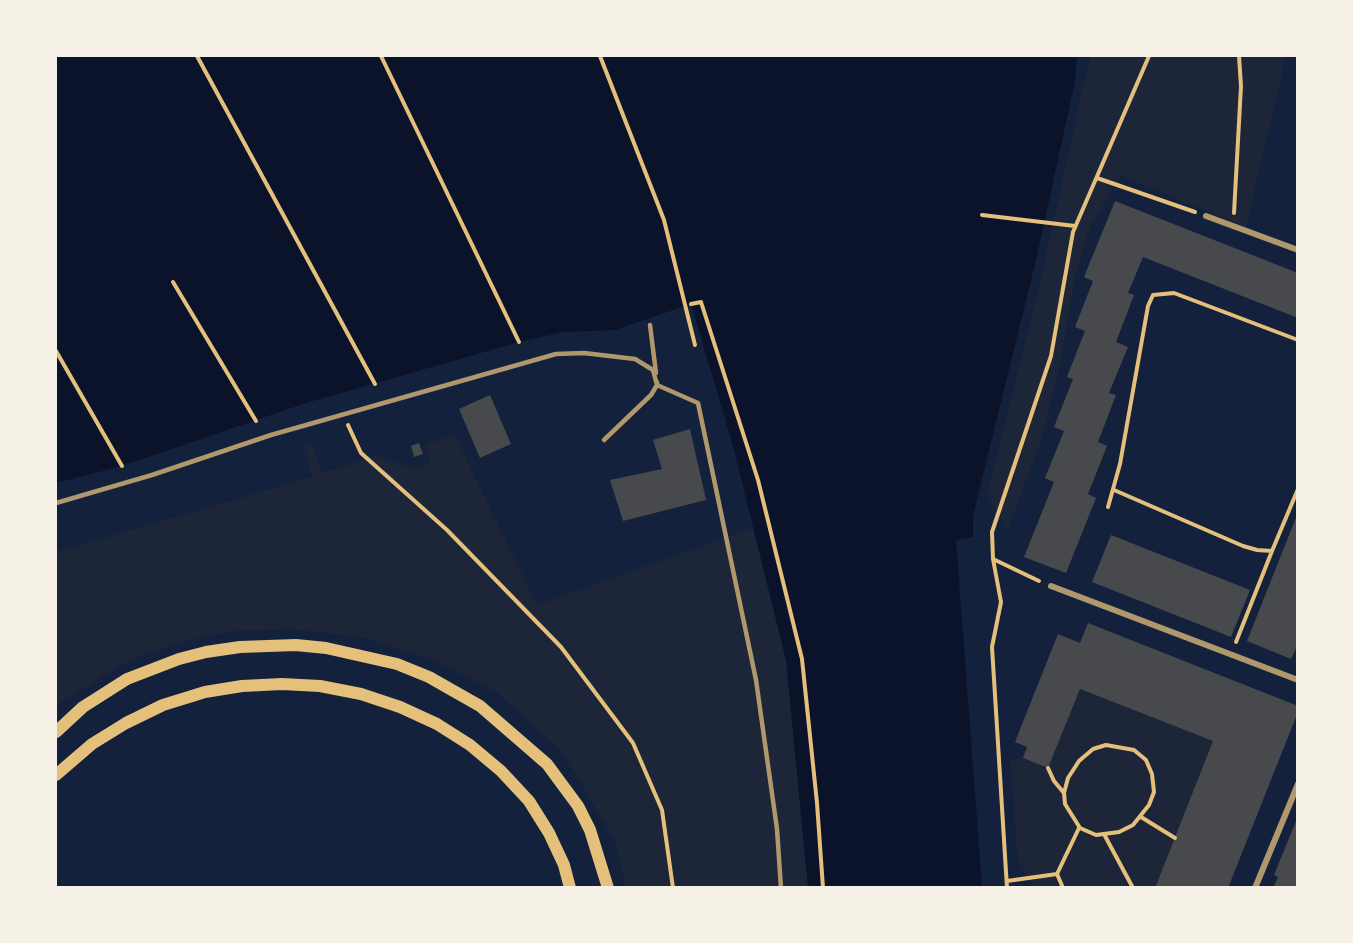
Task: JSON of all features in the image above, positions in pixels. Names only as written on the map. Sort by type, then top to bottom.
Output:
[{"type":"main road","points":[[56,732],[83,706],[127,680],[179,659],[206,652],[240,646],[296,645],[336,650],[397,664],[429,677],[480,706],[547,764],[578,806],[590,830],[608,888]]},
{"type":"main road","points":[[56,776],[92,744],[126,723],[163,705],[205,692],[242,686],[282,684],[320,686],[361,694],[400,706],[437,724],[470,745],[501,771],[529,801],[549,833],[564,865],[570,888]]},
{"type":"street","points":[[1206,216],[1298,250]]},
{"type":"street","points":[[1051,586],[1298,680]]},
{"type":"street","points":[[1255,888],[1298,784]]},
{"type":"lane","points":[[604,440],[651,395],[657,385],[650,326]]},
{"type":"lane","points":[[56,504],[342,414],[556,354],[584,353],[635,359],[653,370],[657,385]]},
{"type":"lane","points":[[657,385],[698,403],[756,680],[777,829],[781,888]]},
{"type":"path","points":[[197,56],[375,384]]},
{"type":"path","points":[[381,56],[519,342]]},
{"type":"path","points":[[600,56],[664,220],[695,345]]},
{"type":"path","points":[[1007,888],[992,647],[1000,602],[993,560],[992,532],[1051,356],[1075,226],[1149,56]]},
{"type":"path","points":[[1233,225],[1242,86],[1239,56]]},
{"type":"path","points":[[1096,178],[1206,216]]},
{"type":"path","points":[[982,215],[1075,226]]},
{"type":"path","points":[[173,282],[256,421]]},
{"type":"path","points":[[1108,507],[1114,490],[1148,306],[1153,295],[1174,293],[1298,340]]},
{"type":"path","points":[[691,304],[701,302],[758,480],[802,659],[823,888]]},
{"type":"path","points":[[56,351],[122,466]]},
{"type":"path","points":[[342,414],[361,453],[447,530],[561,647],[633,743],[662,810],[673,888]]},
{"type":"path","points":[[1231,655],[1298,489]]},
{"type":"path","points":[[1114,490],[1243,546],[1272,551]]},
{"type":"path","points":[[993,560],[1051,586]]},
{"type":"path","points":[[1106,745],[1134,750],[1146,760],[1152,774],[1154,792],[1141,817],[1119,832],[1105,836],[1087,833],[1080,828],[1065,804],[1064,793],[1068,778],[1079,761],[1093,749],[1106,745]]},
{"type":"path","points":[[1048,768],[1054,781],[1064,793]]},
{"type":"path","points":[[1141,817],[1174,838]]},
{"type":"path","points":[[1063,888],[1057,874],[1080,828]]},
{"type":"path","points":[[1105,836],[1133,888]]},
{"type":"path","points":[[1007,881],[1057,874]]},
{"type":"shaded area","points":[[56,56],[1077,56],[1075,81],[1037,256],[973,516],[973,537],[956,540],[982,887],[808,887],[786,660],[733,446],[691,304],[615,330],[564,332],[519,342],[306,403],[122,466],[56,483]]},
{"type":"shaded area","points":[[1090,56],[1286,56],[1246,227],[1120,175],[1089,229],[1075,276],[1060,365],[1041,440],[1008,530],[987,494],[1036,300]]},
{"type":"shaded area","points":[[455,436],[537,605],[753,528],[786,660],[808,887],[626,887],[614,840],[562,751],[494,690],[436,661],[366,638],[292,629],[236,631],[182,642],[133,658],[65,699],[56,707],[56,552],[312,477],[303,446],[307,443],[312,443],[322,473],[376,456],[419,470],[431,460],[424,444]]},
{"type":"shaded area","points":[[1080,689],[1213,741],[1155,887],[1033,887],[1018,861],[1010,759],[1023,758],[1048,768]]},
{"type":"building","points":[[1115,201],[1298,273],[1298,318],[1143,257],[1128,293],[1134,295],[1116,342],[1128,347],[1109,393],[1116,395],[1098,442],[1107,446],[1088,494],[1096,498],[1066,573],[1024,557],[1054,482],[1045,478],[1064,431],[1054,427],[1073,379],[1067,377],[1085,331],[1075,327],[1093,281],[1084,277]]},
{"type":"building","points":[[490,395],[511,444],[480,458],[459,409]]},
{"type":"building","points":[[690,429],[706,500],[623,521],[610,480],[662,469],[653,440]]},
{"type":"building","points":[[419,443],[423,454],[414,457],[411,446]]},
{"type":"building","points":[[1297,515],[1298,644],[1291,659],[1247,641]]},
{"type":"building","points":[[1111,535],[1250,590],[1231,637],[1092,582]]},
{"type":"building","points":[[1088,623],[1298,706],[1298,712],[1228,888],[1155,888],[1213,741],[1080,689],[1048,768],[1023,758],[1027,747],[1015,742],[1058,634],[1080,643]]},
{"type":"building","points":[[1298,816],[1298,888],[1273,888],[1278,877],[1274,875]]}]
